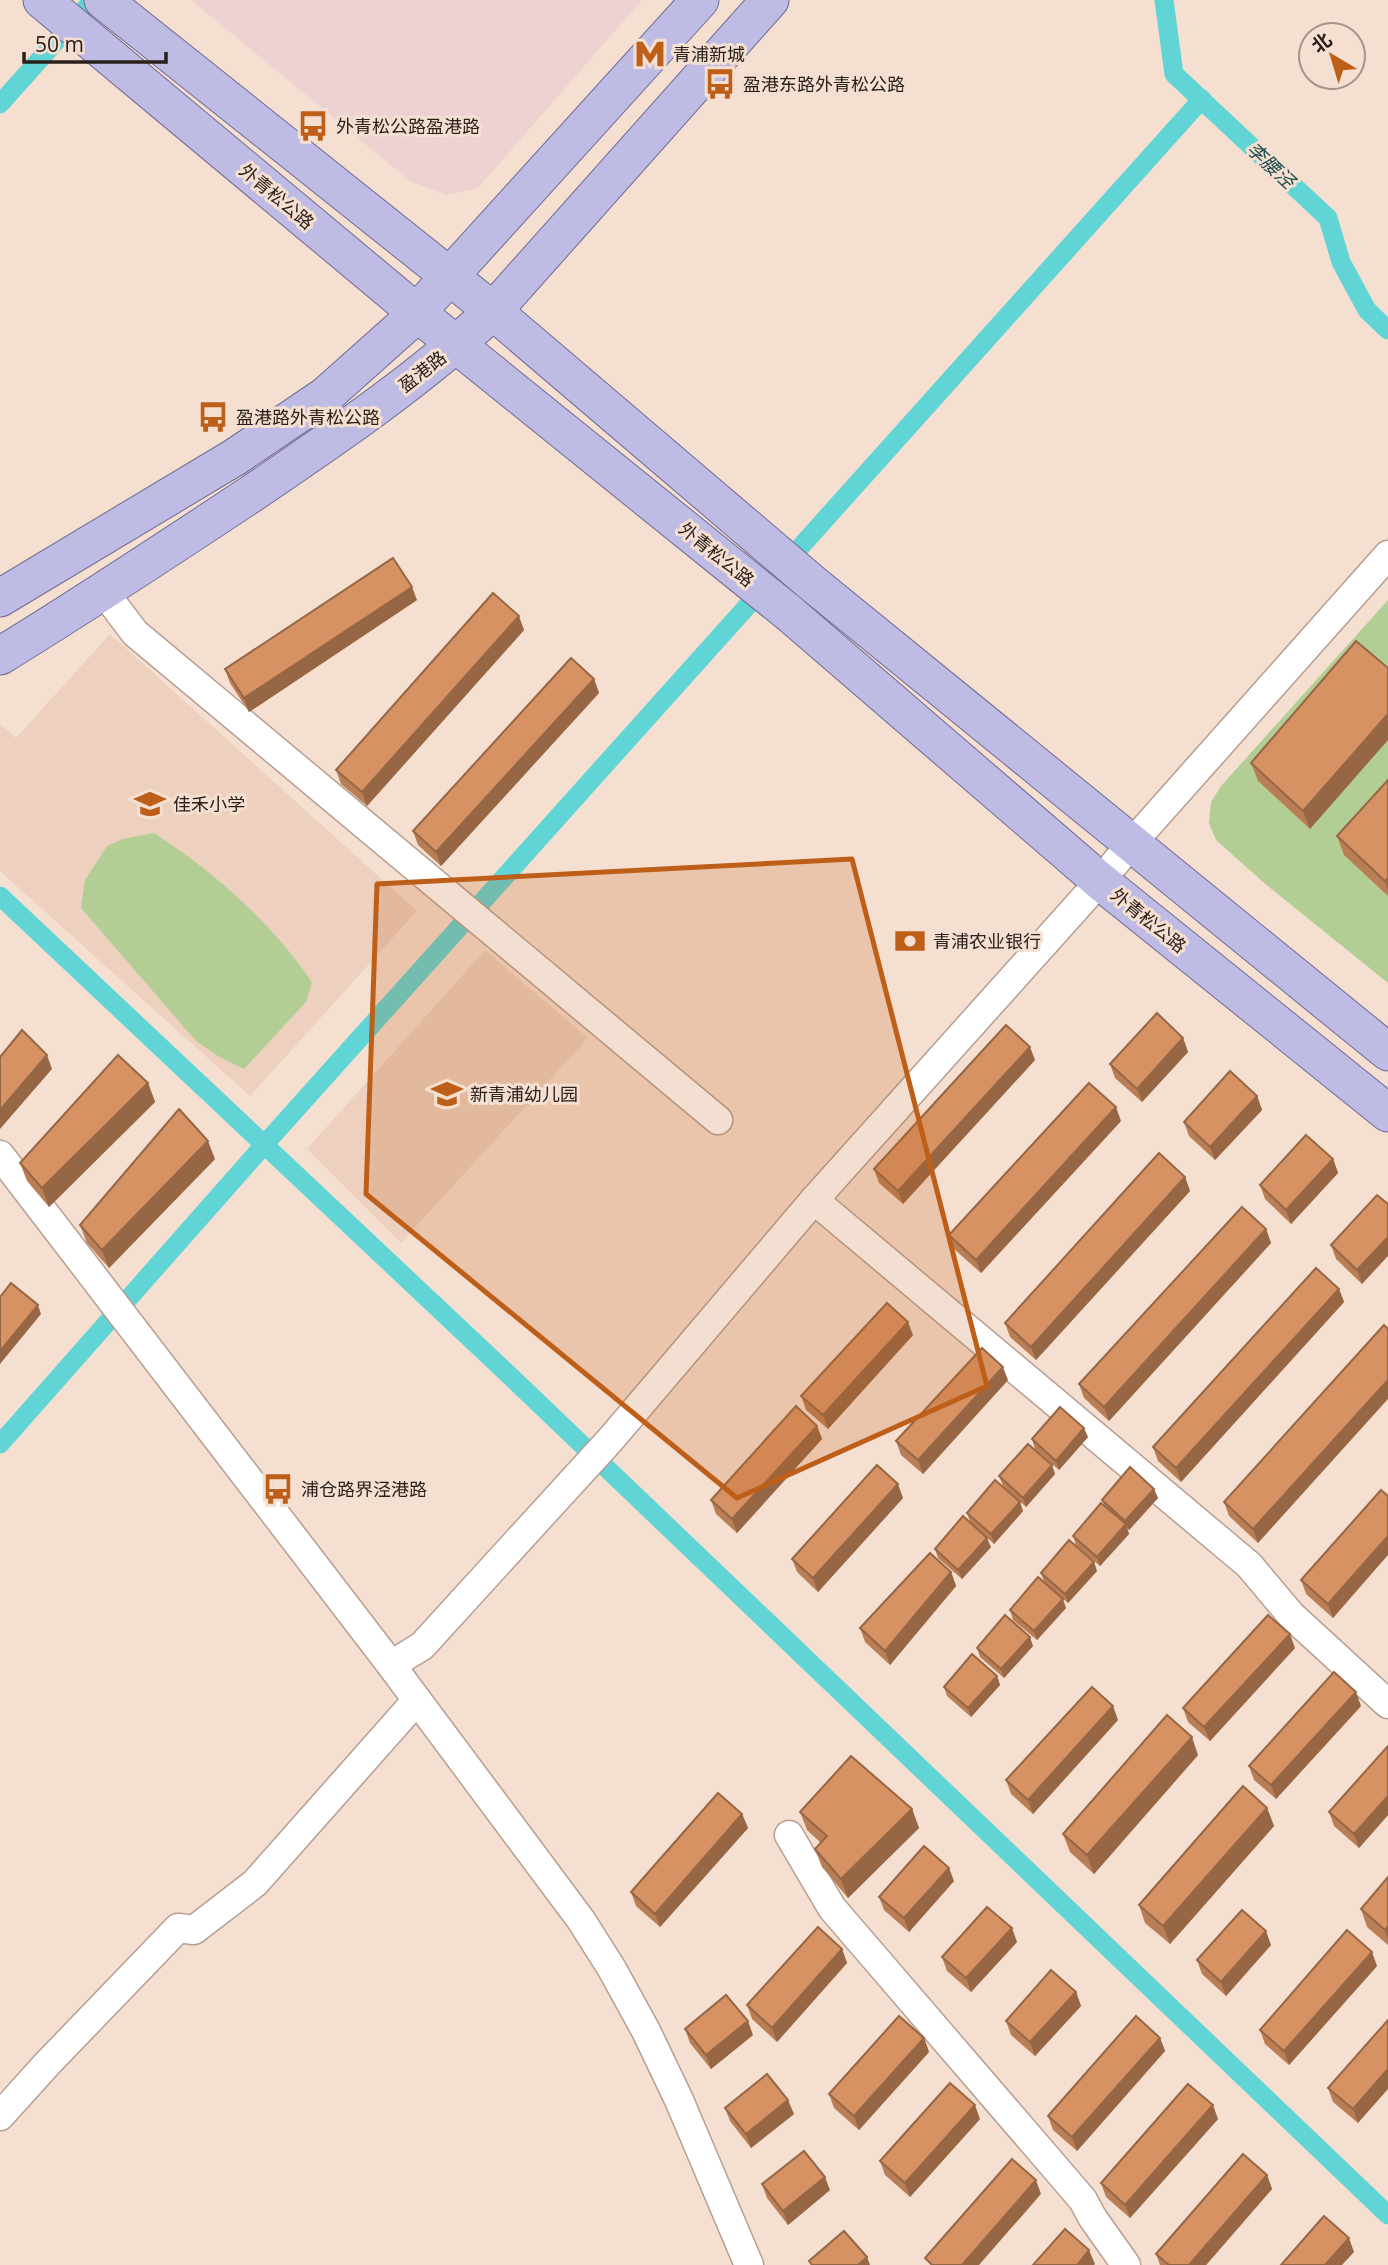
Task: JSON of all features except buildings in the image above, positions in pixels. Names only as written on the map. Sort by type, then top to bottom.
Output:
[{"type":"main road","name":"外青松公路","points":[[42,0],[416,312],[725,560],[1100,881],[1388,1113]]},
{"type":"main road","points":[[0,598],[235,457],[325,396],[416,312],[700,0]]},
{"type":"main road","name":"盈港路","points":[[0,656],[104,592],[349,427],[457,345],[494,311],[771,0]]},
{"type":"main road","points":[[108,4],[494,311],[748,530],[1388,1052]]},
{"type":"street","points":[[391,1665],[422,1646],[611,1439],[814,1200],[1388,555]]},
{"type":"street","points":[[104,592],[135,633],[718,1120]]},
{"type":"street","points":[[0,1155],[391,1665],[581,1920],[612,1969],[679,2100],[749,2265]]},
{"type":"street","points":[[814,1200],[1249,1565],[1291,1615],[1388,1704]]},
{"type":"street","points":[[0,2116],[178,1928],[194,1930],[255,1883],[417,1700]]},
{"type":"street","points":[[789,1835],[832,1908],[1083,2200],[1126,2265]]},
{"type":"highlighted area","points":[[852,859],[987,1386],[737,1498],[366,1194],[377,884]]},
{"type":"shaded area","points":[[191,0],[642,0],[478,188],[446,195],[410,181]]},
{"type":"shaded area","name":"佳禾小学","points":[[110,634],[417,911],[250,1096],[0,871],[0,724],[16,738]]},
{"type":"shaded area","name":"新青浦幼儿园","points":[[485,950],[588,1038],[401,1243],[307,1149]]},
{"type":"green space","points":[[1388,600],[1388,983],[1263,882],[1216,840],[1209,823],[1211,802],[1221,786]]},
{"type":"green space","points":[[154,833],[220,881],[260,919],[312,982],[306,1002],[244,1069],[196,1041],[81,908],[85,880],[107,846],[123,839]]},
{"type":"waterway","points":[[0,104],[93,0]]},
{"type":"waterway","name":"李腰泾","points":[[1164,0],[1174,74],[1328,218],[1341,262],[1367,310],[1388,330]]},
{"type":"waterway","points":[[0,1444],[264,1145],[1202,99]]},
{"type":"waterway","points":[[0,896],[508,1374],[1388,2215]]},
{"type":"place","name":"青浦新城","points":[[650,54]]},
{"type":"place","name":"盈港东路外青松公路","points":[[720,84]]},
{"type":"place","name":"外青松公路盈港路","points":[[313,126]]},
{"type":"place","name":"盈港路外青松公路","points":[[213,417]]},
{"type":"place","name":"佳禾小学","points":[[150,804]]},
{"type":"place","name":"青浦农业银行","points":[[910,941]]},
{"type":"place","name":"新青浦幼儿园","points":[[447,1094]]},
{"type":"place","name":"浦仓路界泾港路","points":[[278,1489]]}]
